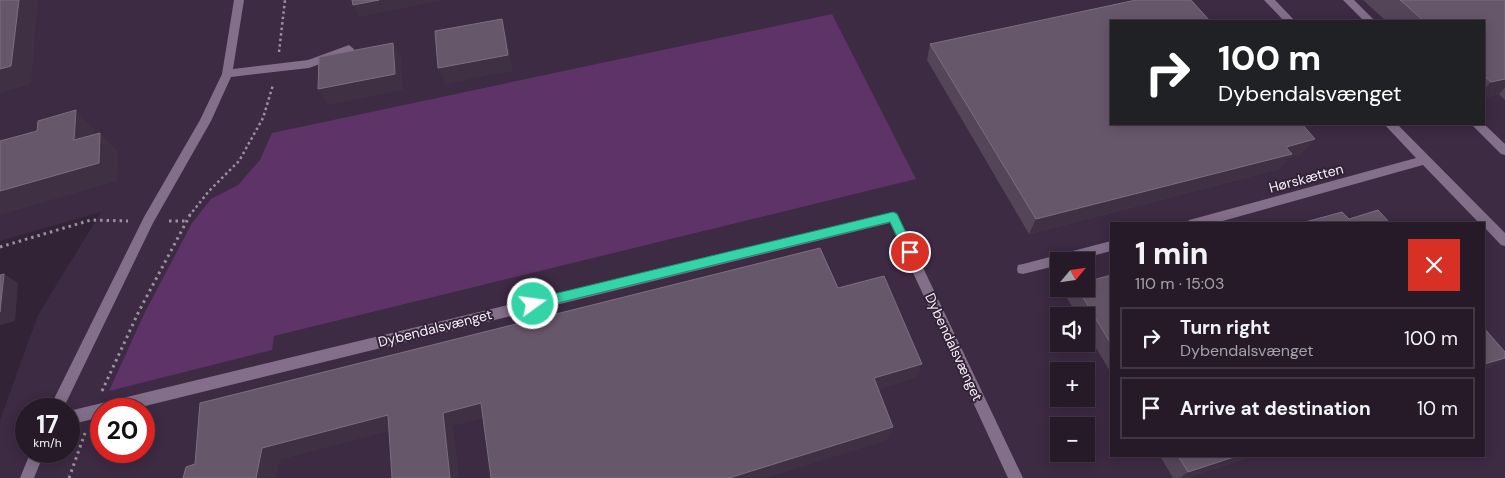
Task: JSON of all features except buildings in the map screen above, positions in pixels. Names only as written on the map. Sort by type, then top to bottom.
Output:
[{"type":"street","points":[[61,398],[148,221],[205,121],[227,74],[239,0]]},
{"type":"street","points":[[1269,0],[1289,20]]},
{"type":"street","points":[[1348,0],[1369,20]]},
{"type":"street","points":[[227,74],[277,70],[309,64],[349,49]]},
{"type":"street","points":[[1391,125],[1505,241]]},
{"type":"street","points":[[1478,125],[1505,151]]},
{"type":"street","name":"Hørskætten","points":[[1200,222],[1426,160]]},
{"type":"street","name":"Dybendalsvænget","points":[[148,398],[893,217],[1016,478]]},
{"type":"street","points":[[1023,269],[1110,246]]},
{"type":"street","points":[[27,478],[33,463]]},
{"type":"path","points":[[104,398],[139,311],[185,220],[208,191],[239,161],[263,118],[277,70],[285,0]]},
{"type":"path","points":[[0,247],[91,220],[185,220]]},
{"type":"path","points":[[69,478],[90,430]]},
{"type":"shaded area","points":[[0,0],[1505,0],[1505,478],[0,478],[0,420],[38,315],[101,212],[0,241]]},
{"type":"shaded area","points":[[832,14],[916,179],[274,336],[272,350],[109,391],[144,314],[192,223],[211,199],[238,185],[260,160],[272,133]]},
{"type":"route","points":[[533,304],[893,217],[910,252]]}]
